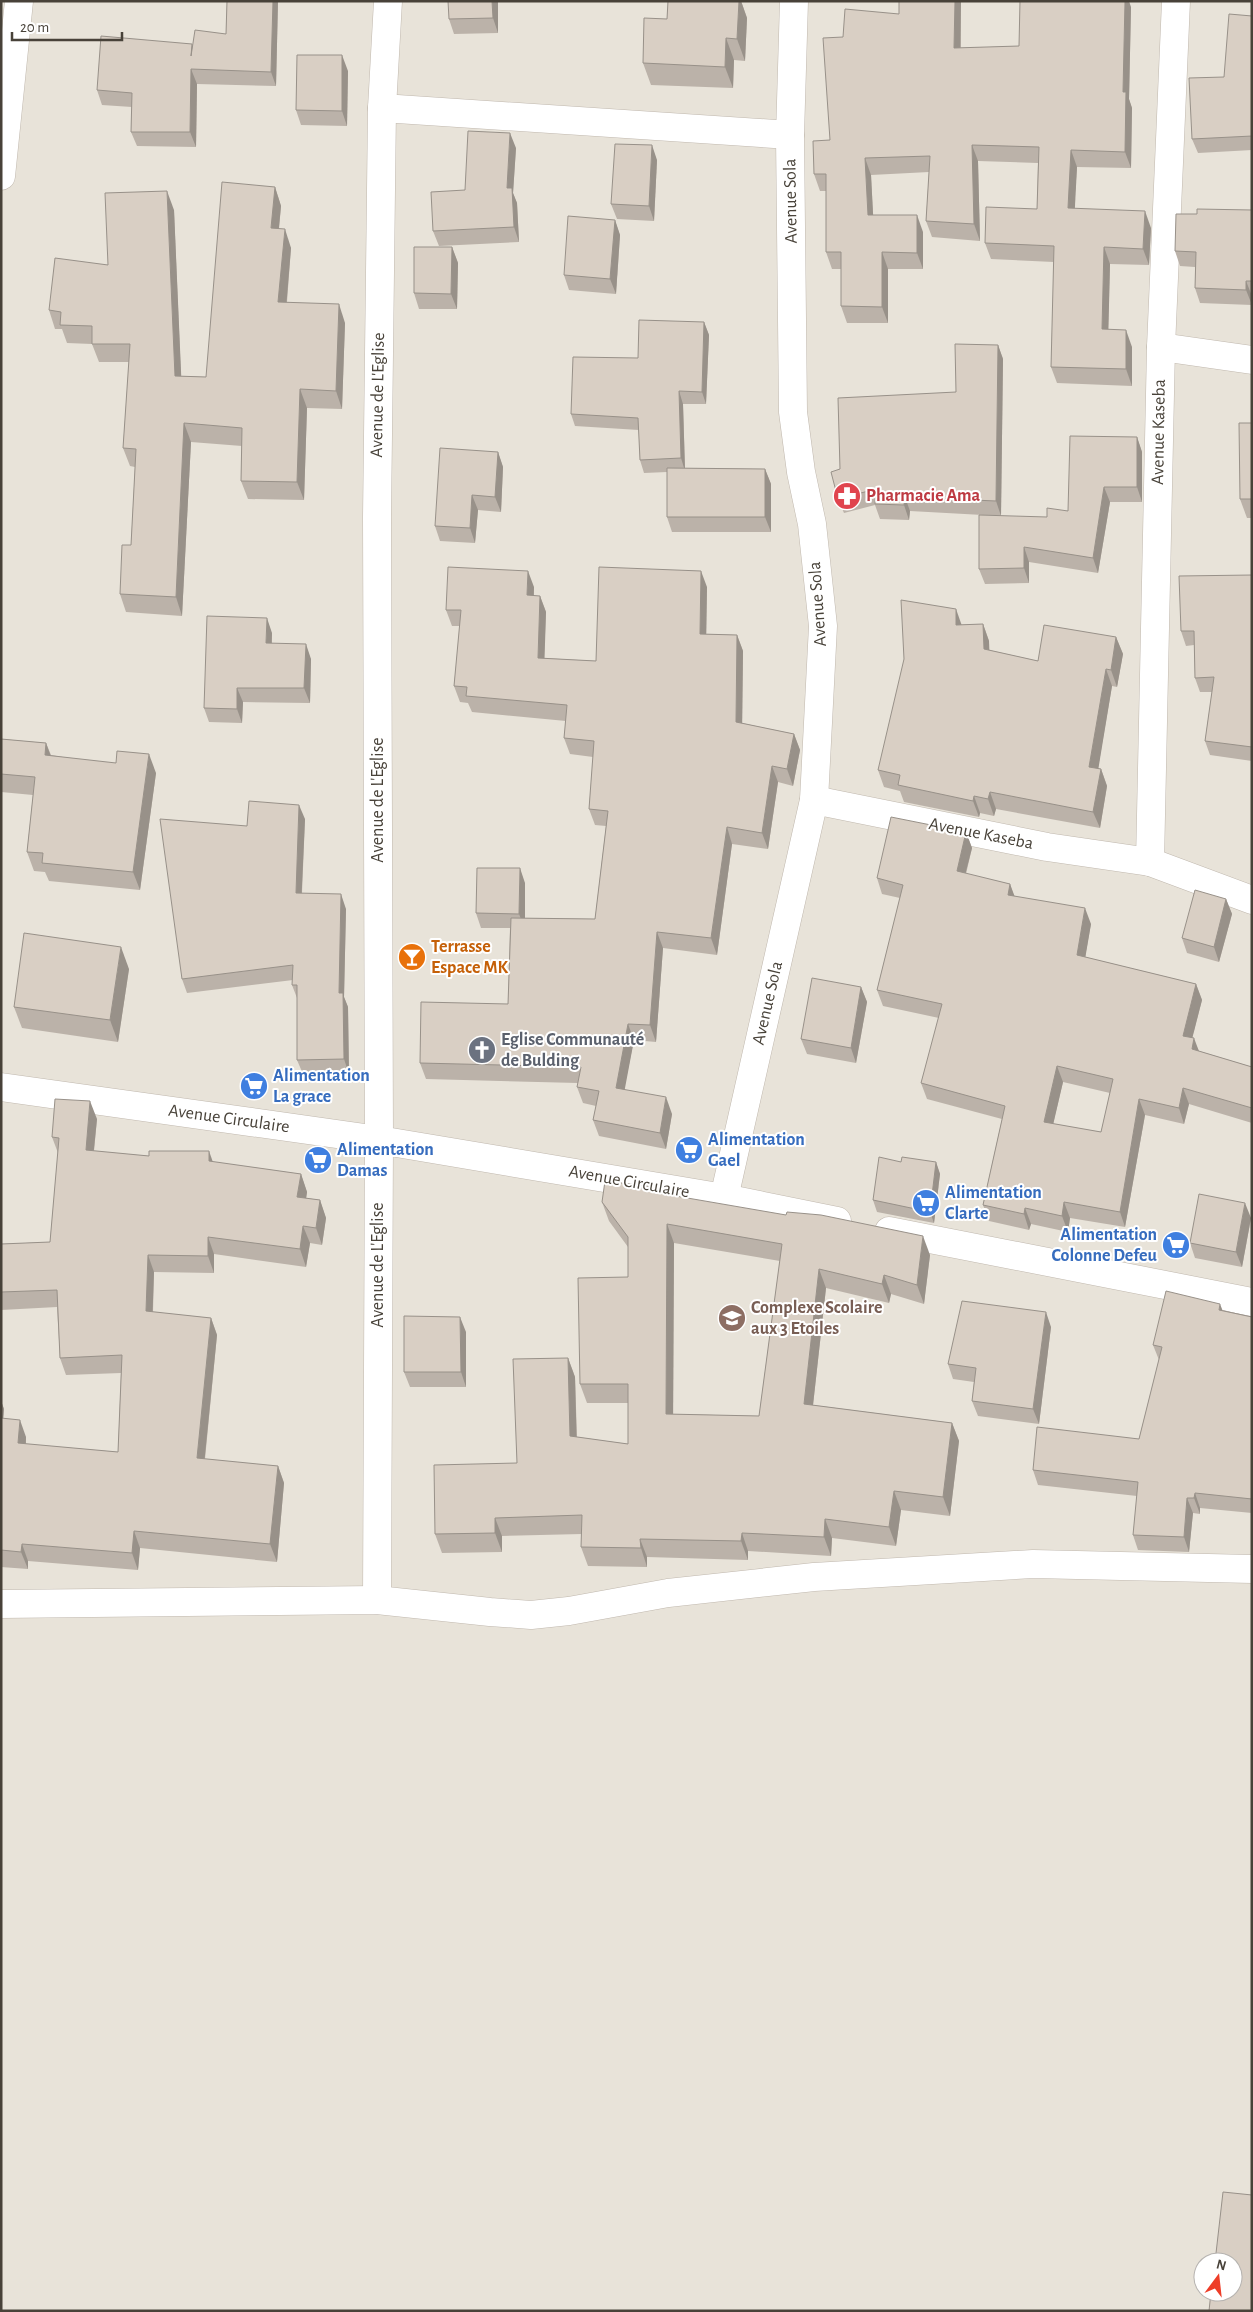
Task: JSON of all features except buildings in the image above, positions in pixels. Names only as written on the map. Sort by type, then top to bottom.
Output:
[{"type":"street","points":[[1,176],[19,1]]},
{"type":"street","name":"Avenue de L'Eglise","points":[[377,1600],[379,1140],[377,517],[382,108],[388,1]]},
{"type":"street","name":"Avenue Sola","points":[[724,1198],[814,800],[823,626],[812,524],[801,472],[794,412],[790,135],[794,1]]},
{"type":"street","name":"Avenue Kaseba","points":[[1150,862],[1161,347],[1176,1]]},
{"type":"street","points":[[382,108],[790,135]]},
{"type":"street","points":[[1161,347],[1252,360]]},
{"type":"street","name":"Avenue Kaseba","points":[[814,800],[1046,847],[1150,862],[1252,900]]},
{"type":"street","name":"Avenue Circulaire","points":[[1,1087],[379,1140],[724,1198],[1252,1302]]},
{"type":"street","points":[[1,1604],[377,1600],[490,1612],[531,1614],[570,1611],[668,1593],[814,1577],[1033,1564],[1252,1568]]},
{"type":"shaded area","points":[[1,1],[1252,1],[1252,2311],[1,2311]]},
{"type":"place","name":"Pharmacie Ama","points":[[847,496]]},
{"type":"place","name":"Terrasse Espace MK","points":[[412,957]]},
{"type":"place","name":"Eglise Communauté de Bulding","points":[[482,1050]]},
{"type":"place","name":"Alimentation La grace","points":[[254,1086]]},
{"type":"place","name":"Alimentation Gael","points":[[689,1150]]},
{"type":"place","name":"Alimentation Damas","points":[[318,1160]]},
{"type":"place","name":"Alimentation Clarte","points":[[926,1203]]},
{"type":"place","name":"Alimentation Colonne Defeu","points":[[1176,1245]]},
{"type":"place","name":"Complexe Scolaire aux 3 Etoiles","points":[[732,1318]]}]
